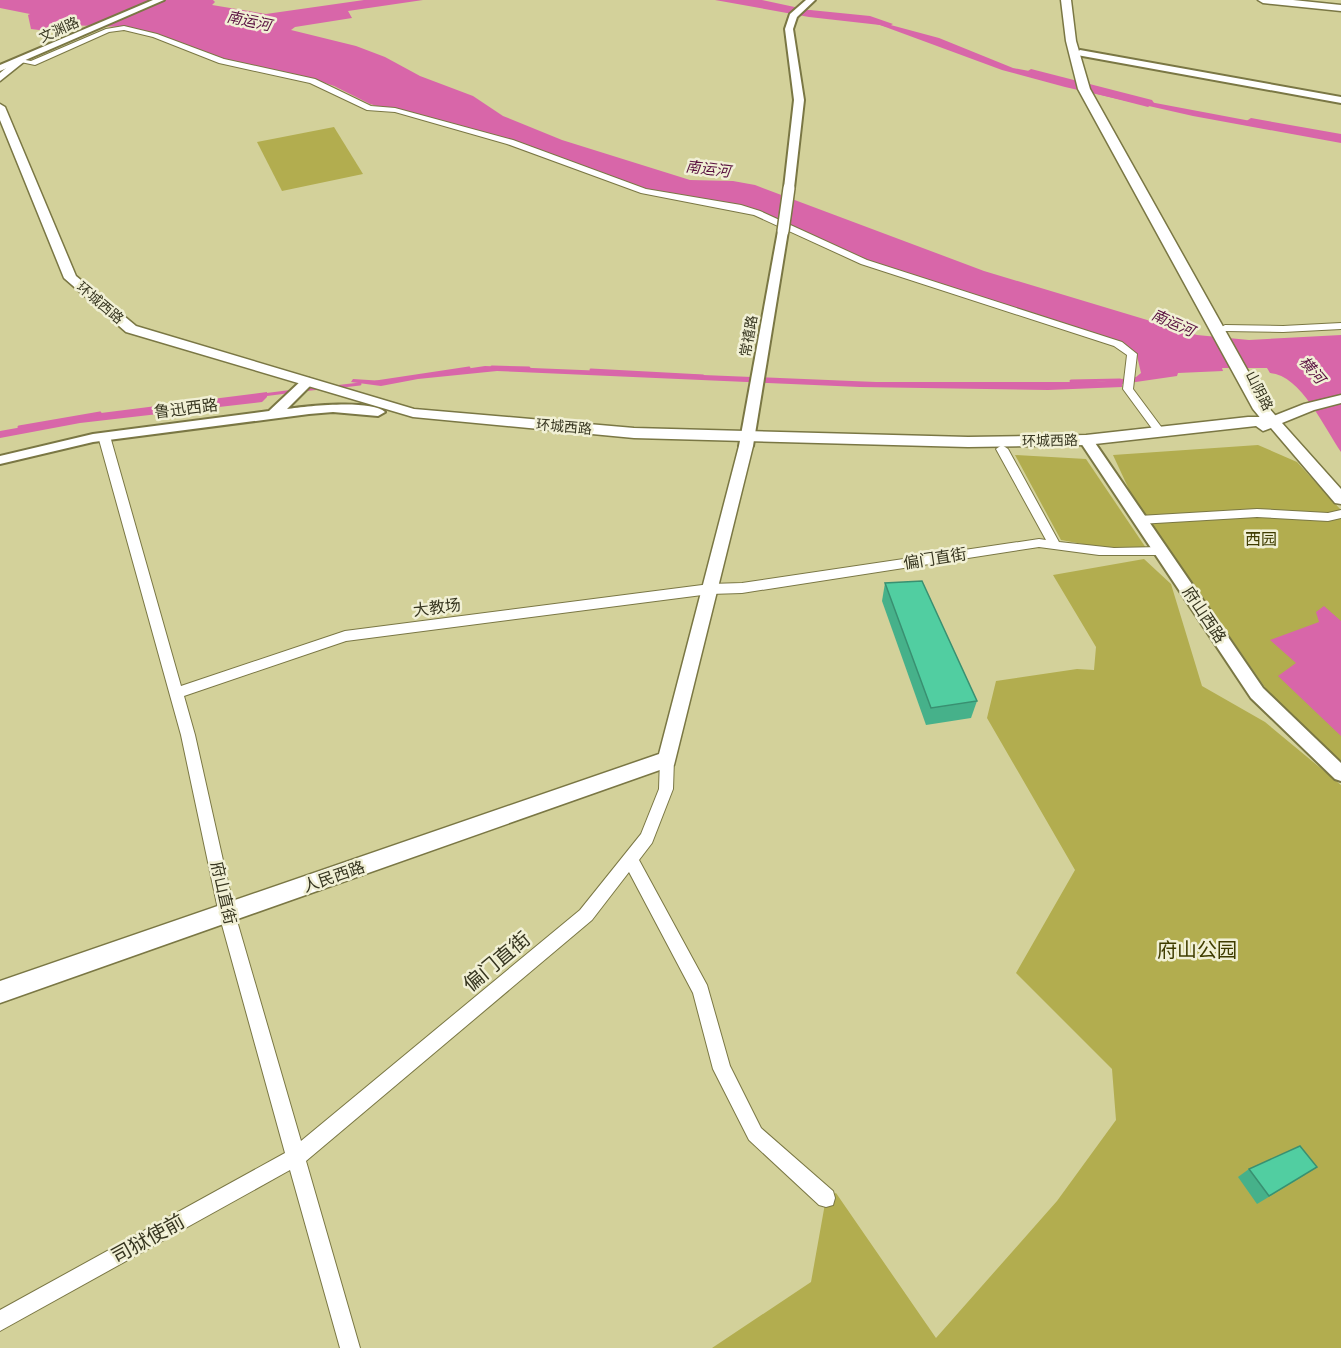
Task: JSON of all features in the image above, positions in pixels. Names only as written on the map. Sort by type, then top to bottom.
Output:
[{"type":"main road","name":"山阴路","points":[[1066,0],[1071,41],[1087,88],[1226,335],[1261,409],[1273,422]]},
{"type":"main road","name":"山阴路","points":[[1074,0],[1080,53],[1087,88]]},
{"type":"main road","points":[[1263,0],[1340,6]]},
{"type":"main road","points":[[1291,0],[1340,6]]},
{"type":"main road","points":[[0,61],[17,59]]},
{"type":"main road","points":[[0,78],[17,59]]},
{"type":"main road","name":"环城西路","points":[[0,107],[70,278],[131,328],[296,383],[324,396],[407,421],[632,441],[1088,444],[1160,432],[1248,422],[1273,422]]},
{"type":"main road","name":"环城西路","points":[[0,137],[62,286],[138,340],[413,413],[746,442],[1002,449],[1253,431],[1273,422]]},
{"type":"main road","points":[[1341,399],[1309,407],[1273,422],[1341,499]]},
{"type":"main road","points":[[667,759],[746,442]]},
{"type":"main road","name":"人民西路","points":[[0,993],[667,759]]},
{"type":"street","name":"文渊路","points":[[74,35],[149,0]]},
{"type":"street","name":"文渊路","points":[[0,68],[160,0]]},
{"type":"street","name":"常禧路","points":[[746,442],[783,231],[799,100],[789,29],[793,16],[812,0]]},
{"type":"street","points":[[17,59],[32,63],[108,30],[124,28],[155,35],[222,61],[312,81],[370,108],[406,113],[510,142],[644,191],[749,210],[864,262],[1118,345],[1132,354],[1128,389],[1160,432]]},
{"type":"street","points":[[1080,53],[1341,100]]},
{"type":"street","points":[[1226,335],[1266,328],[1283,330],[1341,326]]},
{"type":"street","points":[[274,414],[296,383]]},
{"type":"street","name":"鲁迅西路","points":[[0,460],[104,436],[274,414],[333,408],[378,412]]},
{"type":"street","name":"府山直街","points":[[104,436],[176,693],[227,914],[350,1348]]},
{"type":"street","name":"府山西路","points":[[1088,444],[1257,693],[1341,774]]},
{"type":"street","points":[[1002,449],[1055,546]]},
{"type":"street","points":[[1139,520],[1257,513],[1328,517],[1341,514]]},
{"type":"street","name":"偏门直街","points":[[710,589],[742,588],[1039,543],[1083,552],[1120,554],[1160,552]]},
{"type":"street","points":[[1067,560],[1083,552]]},
{"type":"street","name":"大教场","points":[[176,693],[345,636],[710,589]]},
{"type":"street","name":"偏门直街","points":[[296,1158],[586,915],[647,838],[666,789],[667,759]]},
{"type":"street","points":[[630,859],[701,991],[722,1069],[755,1134],[826,1198]]},
{"type":"street","name":"司狱使前","points":[[0,1321],[296,1158]]},
{"type":"green space","points":[[334,127],[363,174],[282,191],[257,142]]},
{"type":"green space","name":"西园","points":[[1258,445],[1297,462],[1341,510],[1341,762],[1269,693],[1132,496],[1113,455]]},
{"type":"green space","points":[[1015,455],[1086,459],[1146,548],[1105,548],[1061,540]]},
{"type":"green space","name":"府山公园","points":[[1144,559],[1171,584],[1202,686],[1265,722],[1341,785],[1341,1348],[712,1348],[811,1282],[826,1198],[836,1193],[936,1338],[1057,1201],[1116,1120],[1112,1069],[1016,973],[1075,870],[987,718],[996,681],[1077,669],[1094,670],[1096,647],[1053,575]]},
{"type":"water","points":[[0,0],[213,0],[215,2],[212,5],[266,14],[364,0],[423,0],[348,11],[352,18],[295,27],[291,30],[356,46],[385,57],[420,76],[473,96],[503,116],[562,140],[690,180],[733,181],[755,185],[984,271],[1197,335],[1249,340],[1341,335],[1341,452],[1302,393],[1281,376],[1270,373],[1267,368],[1222,368],[1223,371],[1178,373],[1177,376],[1122,384],[1122,387],[1048,390],[860,387],[497,371],[418,379],[381,386],[351,382],[353,379],[384,381],[485,366],[876,382],[1100,382],[1136,377],[1141,373],[1137,356],[1133,351],[871,263],[759,214],[648,192],[551,157],[370,104],[334,86],[313,79],[225,61],[125,27],[64,25],[39,30],[31,29],[28,15],[30,14],[0,8]]},
{"type":"water","points":[[715,0],[762,0],[841,17],[872,20],[939,38],[1013,68],[1045,74],[1064,83],[1134,99],[1341,138],[1341,143],[1193,116],[1065,87],[1002,70],[880,25],[809,17]]},
{"type":"water","points":[[267,392],[267,397],[262,402],[80,423],[0,438],[0,431],[101,413]]},
{"type":"water","points":[[1324,606],[1341,621],[1341,736],[1278,676],[1296,663],[1270,640],[1319,622],[1316,612]]},
{"type":"building","points":[[922,581],[977,701],[931,708],[885,583]]},
{"type":"building","points":[[1300,1146],[1317,1167],[1269,1196],[1249,1169]]},
{"type":"waterway","points":[[810,13],[870,19],[887,24]]},
{"type":"waterway","points":[[1031,73],[1148,103]]},
{"type":"waterway","points":[[1251,122],[1341,138]]},
{"type":"waterway","points":[[492,367],[529,368]]},
{"type":"waterway","points":[[376,382],[469,368]]},
{"type":"waterway","points":[[591,370],[703,376]]},
{"type":"waterway","points":[[1071,381],[1120,380]]},
{"type":"waterway","points":[[334,387],[360,384]]},
{"type":"waterway","points":[[301,390],[321,388]]},
{"type":"waterway","points":[[263,395],[294,391]]},
{"type":"waterway","points":[[19,427],[100,413]]},
{"type":"water label","name":"南运河","points":[[249,21]]},
{"type":"water label","name":"南运河","points":[[708,169]]},
{"type":"water label","name":"南运河","points":[[1173,323]]},
{"type":"water label","name":"横河","points":[[1312,370]]}]
